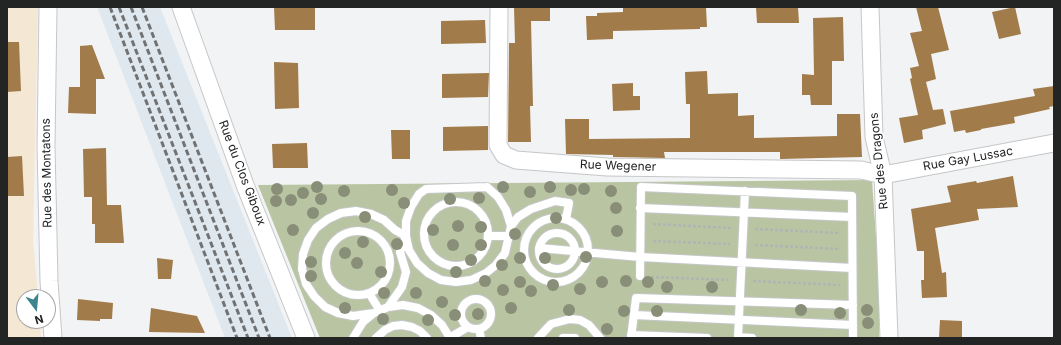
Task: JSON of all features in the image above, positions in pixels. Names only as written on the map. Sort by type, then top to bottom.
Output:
[{"type":"street","name":"Rue des Montatons","points":[[48,7],[46,146],[49,281],[53,338]]},
{"type":"street","name":"Rue du Clos Giboux","points":[[182,7],[245,185],[306,338]]},
{"type":"street","name":"Rue Wegener","points":[[499,7],[498,145],[504,155],[510,158],[607,167],[861,170],[883,175]]},
{"type":"street","name":"Rue des Dragons","points":[[870,7],[874,137],[883,175],[889,338]]},
{"type":"street","name":"Rue Gay Lussac","points":[[883,175],[1054,143]]},
{"type":"lane","points":[[511,226],[506,210],[498,197],[488,187],[426,189],[419,194],[411,207],[406,221],[406,236],[409,250],[417,263],[428,273],[441,280],[456,282],[471,280],[486,273],[496,265],[505,253],[511,226],[518,217],[531,209],[556,201],[569,203],[566,219]]},
{"type":"lane","points":[[640,276],[641,187],[852,196],[853,338]]},
{"type":"lane","points":[[744,191],[738,338],[752,338]]},
{"type":"lane","points":[[448,202],[458,202],[471,205],[482,213],[486,221],[489,236],[486,248],[480,256],[473,262],[455,267],[446,265],[431,255],[424,238],[424,228],[432,212],[448,202]]},
{"type":"lane","points":[[640,208],[852,216]]},
{"type":"lane","points":[[406,236],[395,230],[384,220],[371,214],[356,211],[341,213],[328,219],[316,228],[308,240],[303,254],[302,270],[306,284],[314,296],[325,306],[338,313],[353,316],[403,305],[418,308],[431,315],[442,325],[450,338],[468,327],[479,329],[489,323],[492,312],[489,306],[479,299],[468,302],[464,306],[461,317],[468,327]]},
{"type":"lane","points":[[557,217],[566,219],[581,229],[586,237],[588,253],[585,264],[580,272],[564,281],[546,281],[530,270],[523,253],[524,244],[532,228],[548,218],[557,217]]},
{"type":"lane","points":[[359,230],[372,234],[383,242],[388,250],[390,268],[387,277],[382,285],[369,293],[357,296],[348,294],[339,290],[328,275],[326,257],[329,248],[334,241],[350,231],[359,230]]},
{"type":"lane","points":[[558,233],[563,234],[571,240],[575,252],[570,264],[562,269],[556,269],[543,263],[540,258],[539,248],[544,239],[558,233]]},
{"type":"lane","points":[[353,338],[363,322],[381,310],[402,287],[406,272],[400,252],[406,236]]},
{"type":"lane","points":[[489,236],[509,236]]},
{"type":"lane","points":[[539,248],[640,257],[852,268]]},
{"type":"lane","points":[[369,293],[381,310]]},
{"type":"lane","points":[[708,338],[631,337],[636,298],[853,305]]},
{"type":"lane","points":[[634,315],[853,325]]},
{"type":"lane","points":[[538,338],[551,324],[570,318],[580,320],[589,325],[600,338]]},
{"type":"lane","points":[[376,338],[384,330],[393,326],[402,325],[412,327],[420,331],[427,338]]},
{"type":"lane","points":[[479,329],[481,338]]},
{"type":"lane","points":[[563,338],[575,338]]},
{"type":"path","points":[[640,276],[853,286]]},
{"type":"shaded area","points":[[7,7],[38,7],[33,240],[37,289],[16,289],[16,329],[40,329],[41,338],[7,338]]},
{"type":"shaded area","points":[[97,7],[160,7],[292,338],[225,338]]},
{"type":"green space","points":[[872,180],[879,280],[879,338],[320,338],[258,185]]},
{"type":"building","points":[[274,7],[315,7],[315,30],[275,30]]},
{"type":"building","points":[[514,7],[550,7],[550,21],[531,21],[533,106],[530,106],[531,142],[508,142],[509,43],[515,43]]},
{"type":"building","points":[[623,7],[706,7],[707,27],[700,27],[700,29],[613,31],[613,39],[587,40],[586,16],[597,16],[597,13],[623,12]]},
{"type":"building","points":[[756,7],[798,7],[799,23],[757,23]]},
{"type":"building","points":[[916,7],[938,7],[949,50],[931,54],[936,79],[926,82],[933,110],[943,109],[946,124],[922,130],[923,139],[904,143],[899,118],[918,115],[910,79],[912,78],[910,68],[919,66],[910,33],[922,31]]},
{"type":"building","points":[[1015,7],[1021,34],[999,39],[992,12]]},
{"type":"building","points":[[843,17],[844,61],[832,61],[832,105],[811,105],[810,95],[802,95],[802,74],[814,75],[813,18]]},
{"type":"building","points":[[485,20],[486,43],[441,44],[441,21]]},
{"type":"building","points":[[7,42],[19,42],[21,91],[7,92]]},
{"type":"building","points":[[92,45],[105,79],[96,79],[96,114],[68,113],[69,87],[80,87],[80,46]]},
{"type":"building","points":[[274,62],[298,63],[299,108],[275,109]]},
{"type":"building","points":[[707,71],[708,94],[738,93],[738,116],[754,115],[754,138],[837,136],[837,114],[860,114],[862,157],[780,159],[780,152],[664,152],[665,158],[566,154],[565,119],[589,119],[589,139],[690,138],[690,104],[686,104],[685,72]]},
{"type":"building","points":[[489,73],[488,97],[442,98],[442,74]]},
{"type":"building","points":[[633,83],[633,96],[640,96],[640,110],[613,111],[612,84]]},
{"type":"building","points":[[1054,86],[1054,106],[1049,107],[1050,109],[1014,117],[1015,123],[966,133],[965,130],[954,132],[950,111],[1035,96],[1033,89]]},
{"type":"building","points":[[488,126],[488,150],[443,151],[443,127]]},
{"type":"building","points":[[391,130],[410,130],[410,159],[392,159]]},
{"type":"building","points":[[307,143],[308,168],[273,168],[272,144]]},
{"type":"building","points":[[106,148],[107,205],[121,205],[124,243],[95,243],[95,224],[92,224],[92,197],[84,197],[83,149]]},
{"type":"building","points":[[22,156],[24,196],[7,196],[7,157]]},
{"type":"building","points":[[1013,176],[1018,207],[977,209],[979,220],[935,228],[942,273],[946,272],[947,297],[922,298],[921,280],[924,280],[924,251],[917,251],[911,209],[951,202],[947,186],[976,181],[977,183]]},
{"type":"building","points":[[157,258],[173,260],[171,279],[158,279]]},
{"type":"building","points":[[78,299],[113,303],[112,319],[100,319],[100,321],[77,320]]},
{"type":"building","points":[[151,308],[197,316],[205,333],[149,332]]},
{"type":"building","points":[[940,320],[962,321],[962,338],[939,338]]},
{"type":"railway","points":[[110,7],[237,338]]},
{"type":"railway","points":[[119,7],[248,338]]},
{"type":"railway","points":[[131,7],[259,338]]},
{"type":"railway","points":[[142,7],[270,338]]}]
